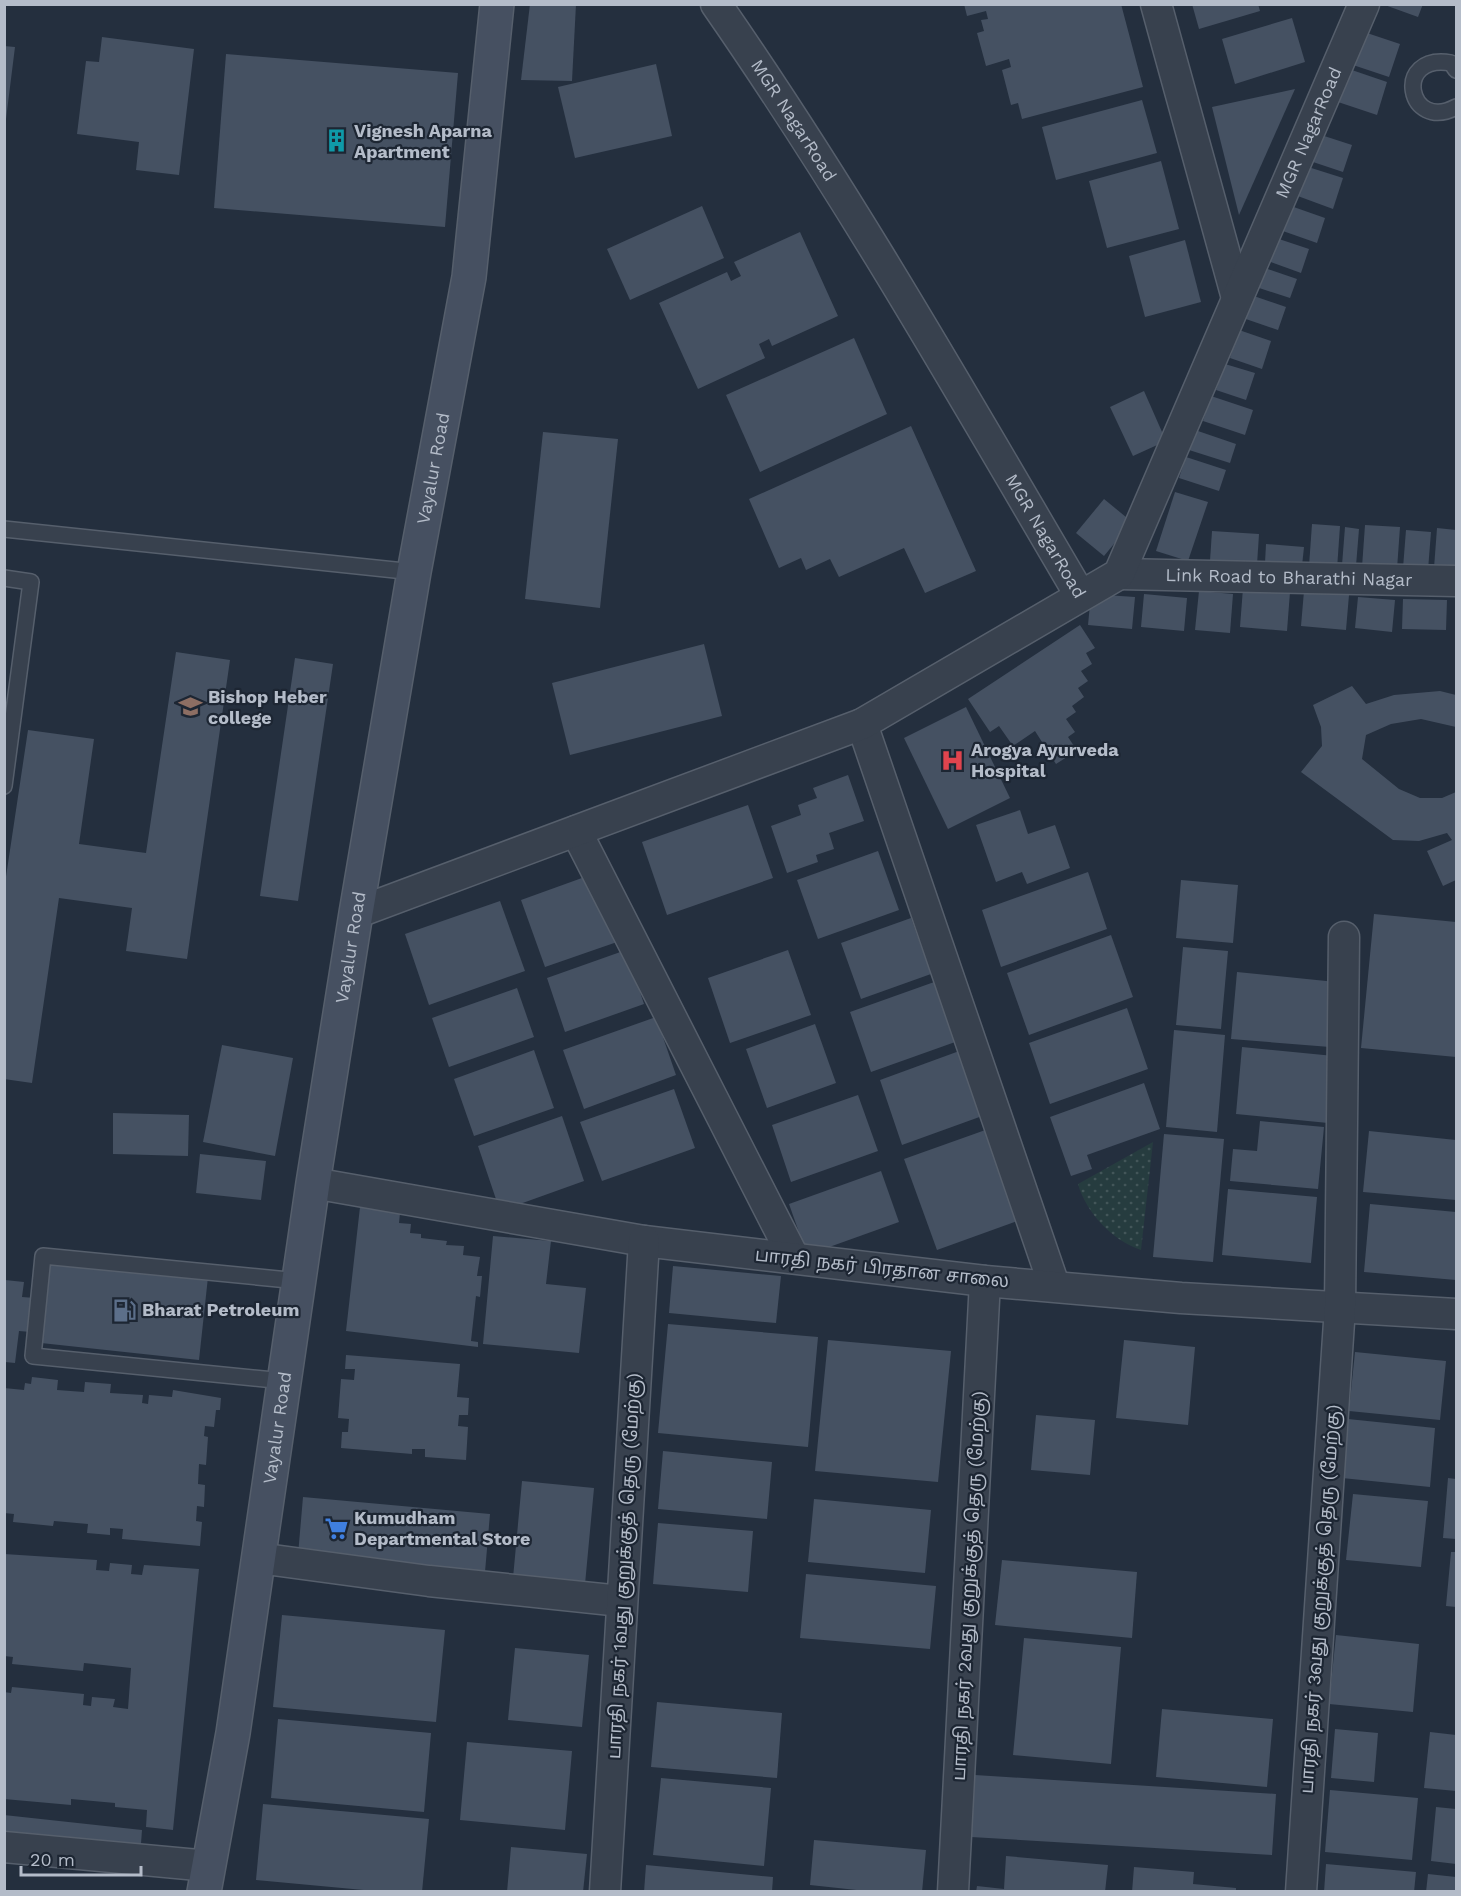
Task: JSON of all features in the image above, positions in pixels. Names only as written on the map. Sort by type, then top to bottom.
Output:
[{"type":"main road","name":"Vayalur Road","points":[[206,1880],[233,1733],[313,1183],[356,913],[414,572],[470,277],[497,4]]},
{"type":"street","name":"MGR NagarRoad","points":[[716,4],[755,61],[930,341],[1080,595],[1119,574],[1364,4]]},
{"type":"street","points":[[1156,4],[1237,298]]},
{"type":"street","name":"Link Road to Bharathi Nagar","points":[[1119,574],[1456,581]]},
{"type":"street","points":[[356,913],[862,724],[1080,595]]},
{"type":"street","points":[[862,724],[1054,1285]]},
{"type":"street","points":[[576,831],[794,1258]]},
{"type":"street","name":"பாரதி நகர் 3வது குறுக்குத் தெரு (மேற்கு)","points":[[1300,1892],[1340,1307],[1344,937]]},
{"type":"street","name":"பாரதி நகர் பிரதான சாலை","points":[[313,1183],[644,1241],[985,1281],[1054,1285],[1181,1298],[1456,1314]]},
{"type":"street","name":"பாரதி நகர் 1வது குறுக்குத் தெரு (மேற்கு)","points":[[605,1892],[644,1241]]},
{"type":"street","name":"பாரதி நகர் 2வது குறுக்குத் தெரு (மேற்கு)","points":[[953,1892],[985,1281]]},
{"type":"street","points":[[258,1558],[429,1581],[621,1601]]},
{"type":"street","points":[[4,1847],[206,1880]]},
{"type":"lane","points":[[1456,70],[1451,63],[1434,60],[1420,68],[1414,80],[1413,91],[1417,102],[1429,112],[1443,114],[1456,108]]},
{"type":"lane","points":[[4,530],[414,572]]},
{"type":"lane","points":[[4,578],[31,582],[4,786]]},
{"type":"lane","points":[[284,1381],[33,1356],[43,1256],[299,1281]]},
{"type":"green space","points":[[1153,1142],[1141,1250],[1120,1240],[1102,1224],[1087,1205],[1078,1184]]},
{"type":"building","points":[[530,4],[576,4],[572,81],[521,80]]},
{"type":"building","points":[[964,4],[1121,4],[1143,87],[1022,119],[1018,103],[1011,105],[1002,70],[1011,67],[1009,59],[986,66],[977,33],[984,31],[981,20],[988,19],[986,11],[967,16]]},
{"type":"building","points":[[1192,4],[1258,4],[1260,11],[1199,29]]},
{"type":"building","points":[[1382,4],[1423,4],[1418,17]]},
{"type":"building","points":[[1292,18],[1305,62],[1235,84],[1222,39]]},
{"type":"building","points":[[1358,30],[1400,44],[1389,77],[1347,63]]},
{"type":"building","points":[[102,37],[194,49],[179,175],[136,170],[139,142],[77,134],[86,61],[99,62]]},
{"type":"building","points":[[4,46],[15,47],[6,119],[4,119]]},
{"type":"building","name":"Vignesh Aparna Apartment","points":[[226,54],[458,73],[445,227],[214,208]]},
{"type":"building","points":[[656,64],[672,136],[575,158],[558,87]]},
{"type":"building","points":[[1343,67],[1387,82],[1377,115],[1332,100]]},
{"type":"building","points":[[1295,89],[1239,215],[1212,107]]},
{"type":"building","points":[[1142,100],[1157,153],[1056,180],[1042,127]]},
{"type":"building","points":[[1315,133],[1352,145],[1343,172],[1307,160]]},
{"type":"building","points":[[1161,161],[1179,229],[1107,248],[1089,181]]},
{"type":"building","points":[[1305,166],[1343,178],[1333,209],[1295,195]]},
{"type":"building","points":[[1288,205],[1325,218],[1317,243],[1280,230]]},
{"type":"building","points":[[702,206],[724,258],[630,300],[607,249]]},
{"type":"building","points":[[800,232],[838,316],[772,346],[769,339],[759,344],[765,358],[698,389],[659,303],[727,272],[731,281],[741,276],[734,262]]},
{"type":"building","points":[[1273,237],[1309,249],[1301,273],[1265,260]]},
{"type":"building","points":[[1185,240],[1201,302],[1145,317],[1129,256]]},
{"type":"building","points":[[1259,266],[1297,279],[1290,298],[1253,286]]},
{"type":"building","points":[[1248,294],[1286,307],[1278,330],[1240,317]]},
{"type":"building","points":[[1239,330],[1271,341],[1262,369],[1230,358]]},
{"type":"building","points":[[854,338],[887,414],[760,472],[726,395]]},
{"type":"building","points":[[1225,364],[1255,373],[1246,400],[1216,390]]},
{"type":"building","points":[[1144,391],[1166,441],[1133,456],[1110,407]]},
{"type":"building","points":[[1211,396],[1253,410],[1245,435],[1203,421]]},
{"type":"building","points":[[911,426],[976,571],[925,593],[904,548],[839,577],[830,559],[806,570],[801,558],[779,568],[749,499]]},
{"type":"building","points":[[1195,430],[1236,444],[1230,463],[1189,450]]},
{"type":"building","points":[[543,432],[618,439],[600,608],[525,599]]},
{"type":"building","points":[[1186,457],[1226,470],[1219,491],[1179,478]]},
{"type":"building","points":[[1175,492],[1208,502],[1188,561],[1156,551]]},
{"type":"building","points":[[1104,499],[1132,522],[1104,556],[1076,533]]},
{"type":"building","points":[[1312,524],[1340,526],[1337,569],[1309,566]]},
{"type":"building","points":[[1365,525],[1400,527],[1397,569],[1362,567]]},
{"type":"building","points":[[1345,527],[1359,529],[1356,566],[1342,565]]},
{"type":"building","points":[[1437,528],[1456,530],[1456,570],[1434,568]]},
{"type":"building","points":[[1406,530],[1431,532],[1428,570],[1403,568]]},
{"type":"building","points":[[1212,531],[1259,534],[1257,565],[1210,561]]},
{"type":"building","points":[[1266,544],[1304,547],[1302,566],[1265,563]]},
{"type":"building","points":[[1243,588],[1290,592],[1287,631],[1240,627]]},
{"type":"building","points":[[1199,591],[1233,594],[1230,633],[1195,630]]},
{"type":"building","points":[[1304,591],[1349,595],[1346,630],[1301,626]]},
{"type":"building","points":[[1091,594],[1135,597],[1132,629],[1088,625]]},
{"type":"building","points":[[1144,594],[1187,598],[1184,631],[1141,627]]},
{"type":"building","points":[[1358,597],[1395,600],[1392,632],[1355,628]]},
{"type":"building","points":[[1403,599],[1447,600],[1446,630],[1402,629]]},
{"type":"building","points":[[1080,625],[1095,648],[1086,653],[1092,664],[1081,671],[1088,681],[1078,688],[1084,697],[1072,706],[1076,712],[1066,719],[1075,732],[1068,737],[1074,746],[1067,751],[1070,755],[1056,764],[1035,731],[1013,746],[999,726],[990,732],[968,699]]},
{"type":"building","points":[[704,644],[722,716],[570,755],[552,683]]},
{"type":"building","points":[[176,652],[230,660],[187,959],[126,951],[132,908],[59,898],[32,1083],[4,1079],[4,890],[28,730],[94,739],[79,844],[146,853]]},
{"type":"building","points":[[295,658],[333,664],[298,901],[260,896]]},
{"type":"building","points":[[1352,686],[1366,704],[1394,695],[1440,691],[1456,695],[1456,727],[1421,719],[1391,724],[1366,735],[1362,759],[1399,789],[1420,798],[1442,798],[1456,792],[1456,880],[1443,886],[1427,851],[1452,840],[1447,833],[1419,841],[1393,840],[1301,772],[1322,746],[1321,727],[1313,705]]},
{"type":"building","points":[[966,707],[1010,798],[948,829],[904,738]]},
{"type":"building","points":[[848,775],[864,821],[829,833],[834,849],[816,855],[818,862],[787,873],[771,826],[801,815],[798,805],[817,798],[813,788]]},
{"type":"building","points":[[748,805],[773,878],[667,915],[642,842]]},
{"type":"building","points":[[1020,810],[1028,834],[1055,825],[1070,868],[1027,884],[1022,872],[996,882],[976,825]]},
{"type":"building","points":[[878,851],[899,910],[818,939],[797,880]]},
{"type":"building","points":[[1088,872],[1107,929],[1001,967],[982,910]]},
{"type":"building","points":[[593,874],[617,942],[545,967],[521,900]]},
{"type":"building","points":[[1181,880],[1238,885],[1233,943],[1176,938]]},
{"type":"building","points":[[500,901],[525,971],[429,1005],[405,934]]},
{"type":"building","points":[[1374,914],[1456,922],[1456,1057],[1361,1048]]},
{"type":"building","points":[[911,918],[931,974],[861,999],[841,943]]},
{"type":"building","points":[[1111,935],[1133,997],[1029,1035],[1007,973]]},
{"type":"building","points":[[1183,947],[1228,951],[1221,1029],[1176,1025]]},
{"type":"building","points":[[626,950],[644,1004],[565,1032],[547,978]]},
{"type":"building","points":[[788,950],[811,1015],[730,1043],[708,978]]},
{"type":"building","points":[[1237,972],[1336,982],[1330,1047],[1231,1039]]},
{"type":"building","points":[[937,981],[958,1041],[871,1072],[850,1012]]},
{"type":"building","points":[[517,988],[534,1037],[449,1067],[432,1018]]},
{"type":"building","points":[[1127,1008],[1148,1069],[1050,1104],[1029,1043]]},
{"type":"building","points":[[656,1017],[676,1075],[584,1109],[563,1050]]},
{"type":"building","points":[[815,1024],[836,1083],[767,1108],[746,1049]]},
{"type":"building","points":[[1174,1030],[1225,1035],[1217,1132],[1166,1127]]},
{"type":"building","points":[[222,1045],[293,1058],[275,1156],[203,1142]]},
{"type":"building","points":[[1242,1047],[1334,1056],[1328,1123],[1236,1114]]},
{"type":"building","points":[[534,1050],[554,1108],[474,1136],[454,1079]]},
{"type":"building","points":[[962,1050],[985,1115],[902,1145],[880,1080]]},
{"type":"building","points":[[1144,1083],[1160,1129],[1087,1155],[1092,1169],[1071,1176],[1050,1117]]},
{"type":"building","points":[[674,1089],[695,1148],[602,1181],[580,1122]]},
{"type":"building","points":[[858,1095],[878,1151],[791,1182],[772,1125]]},
{"type":"building","points":[[113,1113],[189,1115],[188,1156],[113,1154]]},
{"type":"building","points":[[562,1116],[584,1181],[500,1211],[478,1146]]},
{"type":"building","points":[[1260,1121],[1324,1127],[1318,1189],[1230,1181],[1233,1149],[1257,1151]]},
{"type":"building","points":[[991,1128],[1023,1219],[937,1250],[904,1159]]},
{"type":"building","points":[[1369,1131],[1456,1140],[1456,1200],[1363,1192]]},
{"type":"building","points":[[1164,1134],[1224,1139],[1213,1262],[1153,1257]]},
{"type":"building","points":[[200,1154],[266,1161],[261,1200],[196,1193]]},
{"type":"building","points":[[881,1171],[899,1222],[807,1255],[789,1204]]},
{"type":"building","points":[[1228,1189],[1317,1197],[1311,1263],[1222,1255]]},
{"type":"building","points":[[1370,1204],[1456,1212],[1456,1280],[1364,1272]]},
{"type":"building","points":[[360,1207],[400,1213],[399,1223],[411,1224],[410,1233],[421,1234],[421,1238],[447,1241],[446,1245],[464,1246],[463,1255],[480,1257],[477,1276],[482,1276],[480,1297],[476,1296],[471,1341],[478,1342],[478,1347],[346,1331]]},
{"type":"building","points":[[493,1236],[551,1241],[546,1284],[586,1288],[579,1353],[483,1344]]},
{"type":"building","points":[[49,1261],[208,1277],[199,1360],[41,1343]]},
{"type":"building","points":[[673,1266],[781,1276],[776,1323],[669,1313]]},
{"type":"building","points":[[5,1280],[24,1282],[22,1297],[35,1298],[31,1332],[19,1331],[15,1363],[5,1362]]},
{"type":"building","points":[[668,1324],[818,1337],[808,1447],[658,1433]]},
{"type":"building","points":[[828,1340],[951,1351],[938,1482],[815,1471]]},
{"type":"building","points":[[1124,1340],[1195,1347],[1188,1425],[1116,1418]]},
{"type":"building","points":[[1355,1352],[1446,1361],[1440,1420],[1349,1411]]},
{"type":"building","points":[[346,1355],[460,1364],[457,1397],[469,1398],[468,1415],[459,1415],[458,1426],[468,1427],[466,1460],[425,1457],[425,1449],[412,1449],[412,1454],[341,1448],[342,1432],[348,1432],[349,1419],[338,1418],[341,1379],[354,1380],[355,1369],[345,1369]]},
{"type":"building","points":[[32,1377],[58,1380],[57,1390],[84,1392],[85,1382],[111,1384],[110,1393],[143,1395],[142,1403],[148,1404],[149,1395],[172,1397],[173,1390],[221,1398],[220,1410],[216,1410],[214,1427],[205,1426],[204,1436],[208,1437],[206,1465],[199,1464],[198,1484],[205,1485],[204,1507],[197,1506],[196,1521],[202,1522],[200,1546],[122,1539],[123,1529],[110,1528],[110,1535],[87,1533],[88,1524],[54,1521],[53,1526],[13,1522],[14,1514],[4,1513],[4,1388],[24,1390],[25,1383],[31,1384]]},
{"type":"building","points":[[1036,1415],[1095,1420],[1090,1475],[1031,1470]]},
{"type":"building","points":[[1348,1419],[1435,1428],[1430,1487],[1342,1478]]},
{"type":"building","points":[[663,1451],[772,1462],[767,1519],[658,1509]]},
{"type":"building","points":[[1448,1478],[1456,1479],[1456,1539],[1443,1538]]},
{"type":"building","points":[[522,1481],[594,1488],[585,1584],[513,1578]]},
{"type":"building","points":[[1353,1494],[1428,1501],[1421,1567],[1346,1560]]},
{"type":"building","points":[[303,1497],[490,1514],[485,1572],[298,1555]]},
{"type":"building","points":[[814,1499],[931,1510],[925,1573],[808,1562]]},
{"type":"building","points":[[658,1523],[753,1531],[748,1592],[653,1584]]},
{"type":"building","points":[[1451,1552],[1456,1552],[1456,1607],[1446,1606]]},
{"type":"building","points":[[4,1554],[97,1560],[96,1570],[109,1571],[110,1563],[132,1565],[131,1574],[142,1575],[144,1565],[199,1569],[173,1830],[146,1827],[147,1810],[115,1807],[115,1803],[71,1799],[71,1805],[4,1799],[4,1692],[11,1693],[12,1687],[84,1694],[83,1705],[91,1706],[92,1697],[115,1699],[113,1707],[128,1709],[131,1668],[84,1663],[83,1671],[12,1664],[13,1657],[4,1656]]},
{"type":"building","points":[[1002,1560],[1137,1572],[1132,1638],[995,1625]]},
{"type":"building","points":[[806,1574],[936,1586],[930,1649],[800,1638]]},
{"type":"building","points":[[282,1615],[445,1630],[436,1722],[273,1707]]},
{"type":"building","points":[[1336,1635],[1419,1644],[1413,1712],[1329,1704]]},
{"type":"building","points":[[1024,1638],[1121,1647],[1111,1764],[1013,1755]]},
{"type":"building","points":[[515,1648],[589,1655],[582,1727],[508,1720]]},
{"type":"building","points":[[657,1702],[782,1713],[777,1778],[651,1767]]},
{"type":"building","points":[[1162,1709],[1273,1719],[1267,1787],[1156,1777]]},
{"type":"building","points":[[278,1719],[431,1733],[424,1812],[271,1798]]},
{"type":"building","points":[[1335,1729],[1378,1733],[1374,1782],[1331,1778]]},
{"type":"building","points":[[1430,1732],[1456,1735],[1456,1791],[1424,1788]]},
{"type":"building","points":[[467,1742],[572,1751],[565,1830],[460,1820]]},
{"type":"building","points":[[975,1775],[1276,1794],[1272,1855],[971,1837]]},
{"type":"building","points":[[661,1778],[771,1788],[764,1866],[653,1855]]},
{"type":"building","points":[[1330,1790],[1418,1798],[1412,1860],[1325,1852]]},
{"type":"building","points":[[263,1804],[429,1819],[422,1892],[385,1892],[256,1880]]},
{"type":"building","points":[[1436,1807],[1456,1809],[1456,1864],[1431,1861]]},
{"type":"building","points":[[4,1815],[142,1830],[140,1857],[4,1843]]},
{"type":"building","points":[[814,1840],[926,1850],[922,1892],[875,1892],[810,1885]]},
{"type":"building","points":[[511,1847],[587,1854],[583,1892],[507,1892]]},
{"type":"building","points":[[1006,1856],[1108,1865],[1105,1892],[976,1892],[977,1886],[1004,1889]]},
{"type":"building","points":[[1326,1864],[1416,1872],[1414,1892],[1324,1892]]},
{"type":"building","points":[[646,1865],[773,1877],[772,1892],[644,1892]]},
{"type":"building","points":[[1134,1867],[1194,1872],[1193,1884],[1236,1888],[1236,1892],[1132,1892]]},
{"type":"building","points":[[1428,1874],[1456,1877],[1456,1892],[1426,1892]]},
{"type":"place","name":"Vignesh Aparna Apartment","points":[[336,141]]},
{"type":"place","name":"Bishop Heber college","points":[[190,707]]},
{"type":"place","name":"Arogya Ayurveda Hospital","points":[[953,760]]},
{"type":"place","name":"Bharat Petroleum","points":[[124,1310]]},
{"type":"place","name":"Kumudham Departmental Store","points":[[336,1528]]}]
